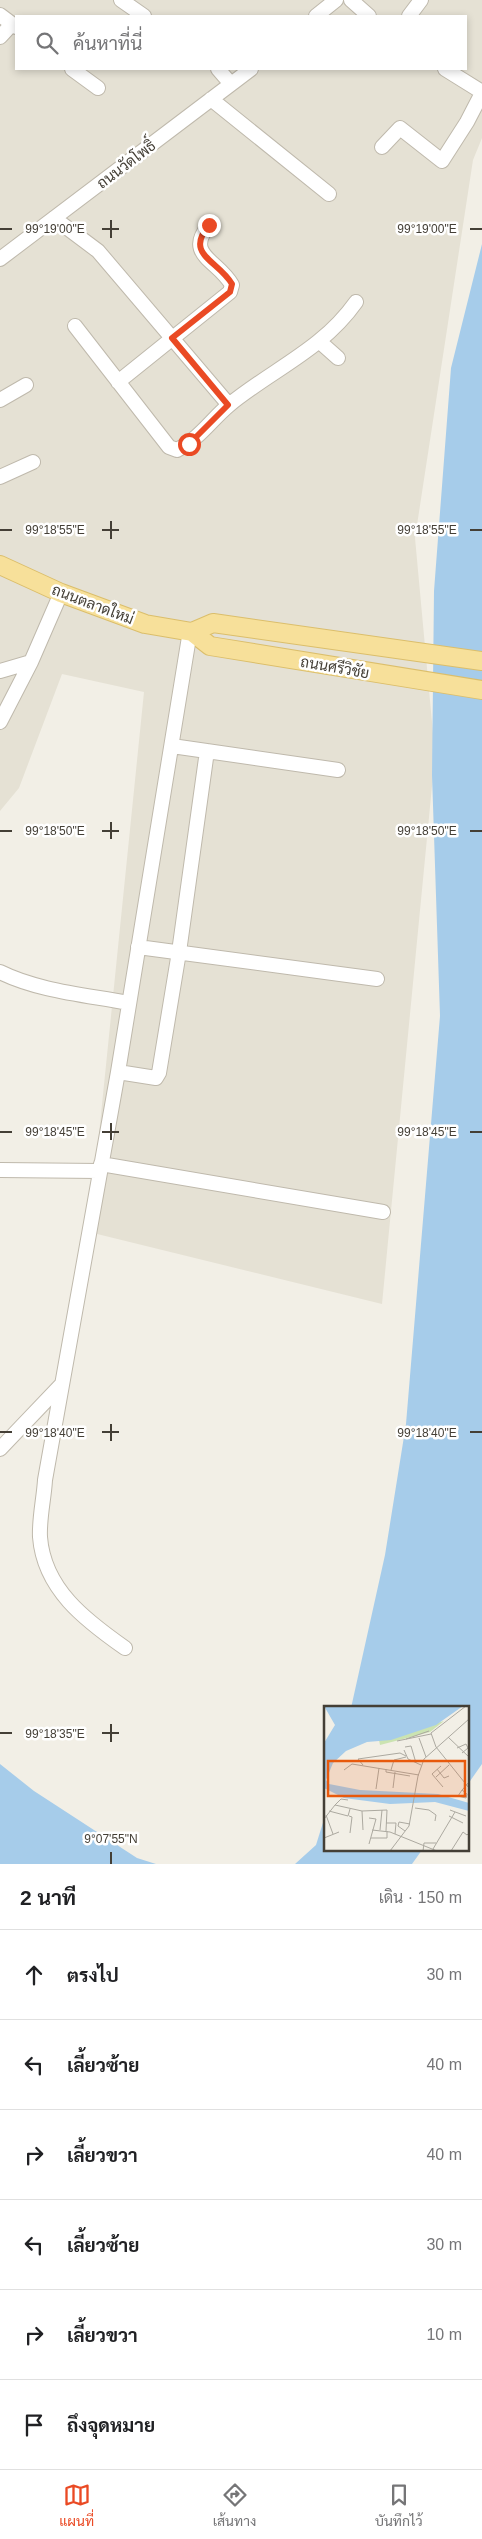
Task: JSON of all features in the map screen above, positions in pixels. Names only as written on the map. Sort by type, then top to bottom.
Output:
[{"type":"main road","name":"ถนนตลาดใหม่","points":[[0,565],[61,594],[145,624],[191,631]]},
{"type":"main road","name":"ถนนศรีวิชัย","points":[[191,631],[213,623],[482,661]]},
{"type":"main road","name":"ถนนศรีวิชัย","points":[[191,631],[210,646],[482,690]]},
{"type":"street","points":[[121,0],[143,15]]},
{"type":"street","points":[[317,15],[336,0]]},
{"type":"street","points":[[351,0],[369,15]]},
{"type":"street","points":[[410,15],[421,0]]},
{"type":"street","points":[[0,15],[14,26],[0,37]]},
{"type":"street","points":[[73,70],[98,88]]},
{"type":"street","points":[[219,70],[231,84]]},
{"type":"street","name":"ถนนวัดโพธิ์","points":[[0,259],[250,70]]},
{"type":"street","points":[[382,147],[400,128],[442,162],[467,122],[482,92],[447,70]]},
{"type":"street","points":[[211,99],[329,194]]},
{"type":"street","points":[[54,218],[98,251],[228,405]]},
{"type":"street","points":[[118,382],[230,292],[232,284],[228,276],[200,250],[198,244],[202,233],[209,225]]},
{"type":"street","points":[[75,326],[169,447],[177,450],[189,444],[228,405],[320,342],[341,323],[356,302]]},
{"type":"street","points":[[320,342],[338,358]]},
{"type":"street","points":[[0,400],[26,385]]},
{"type":"street","points":[[0,477],[33,462]]},
{"type":"street","points":[[0,722],[31,662],[61,594]]},
{"type":"street","points":[[124,1648],[89,1623],[62,1595],[45,1563],[40,1536],[44,1495],[62,1384],[118,1072],[191,631]]},
{"type":"street","points":[[0,671],[31,662]]},
{"type":"street","points":[[172,746],[338,770]]},
{"type":"street","points":[[118,1072],[156,1078],[159,1073],[179,952],[207,751]]},
{"type":"street","points":[[138,947],[377,979]]},
{"type":"street","points":[[0,972],[12,979],[128,1003]]},
{"type":"street","points":[[0,1170],[100,1167],[383,1212]]},
{"type":"street","points":[[0,1449],[62,1384]]},
{"type":"shaded area","points":[[0,0],[482,0],[482,138],[473,160],[415,538],[435,755],[382,1304],[89,1232],[144,692],[62,674],[19,788],[0,811]]},
{"type":"water","points":[[482,244],[482,1764],[470,1781],[470,1706],[351,1706],[385,1555],[406,1424],[440,1016],[432,775],[434,591],[451,368]]},
{"type":"water","points":[[0,1764],[34,1791],[137,1858],[156,1864],[0,1864]]},
{"type":"water","points":[[324,1819],[324,1852],[421,1852],[412,1864],[295,1864],[316,1845]]},
{"type":"route","points":[[189,444],[228,405],[172,338],[230,292],[232,284],[228,276],[200,250],[198,244],[202,233],[209,225]]}]
